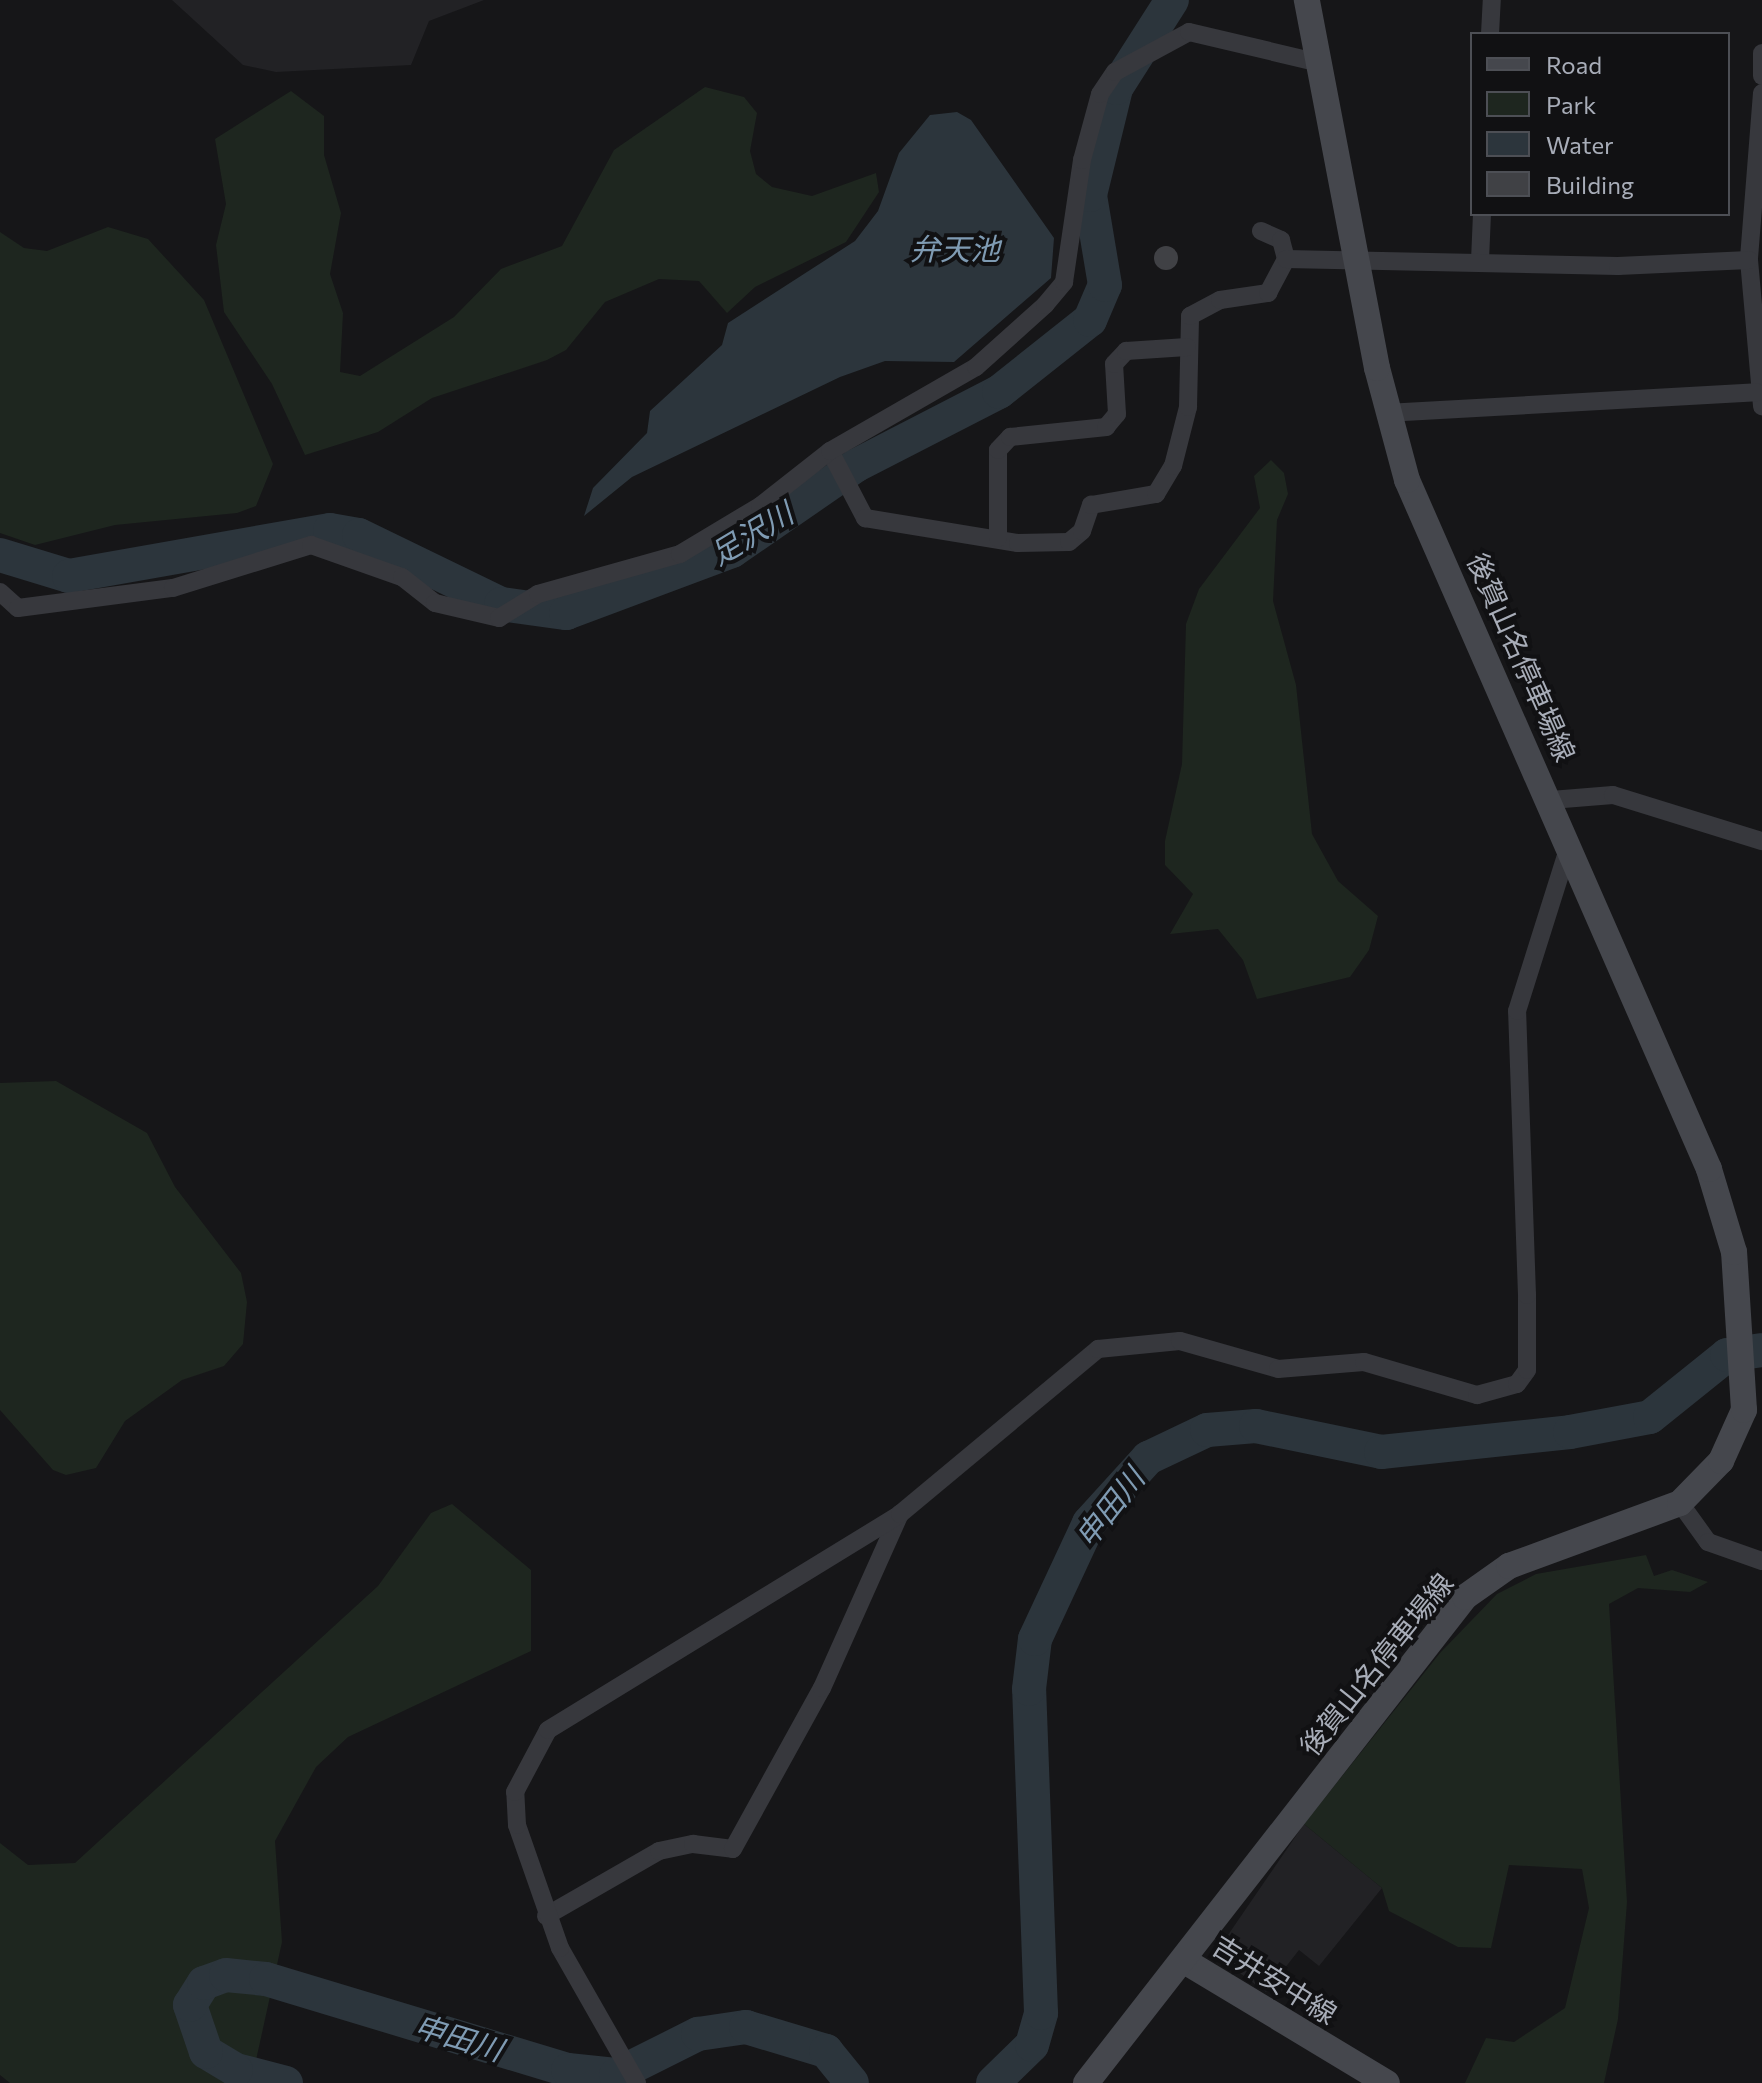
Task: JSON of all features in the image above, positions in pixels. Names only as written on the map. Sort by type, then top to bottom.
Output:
[{"type":"main road","name":"後賀山名停車場線","points":[[1183,1960],[1465,1597],[1509,1566],[1680,1503],[1721,1461],[1744,1410],[1746,1373],[1734,1252],[1709,1169],[1571,842],[1407,480],[1386,413],[1316,62],[1307,0]]},
{"type":"main road","name":"吉井安中線","points":[[1086,2083],[1183,1960],[1387,2083]]},
{"type":"street","points":[[1490,32],[1492,0]]},
{"type":"street","points":[[0,592],[18,608],[173,588],[311,545],[402,577],[435,603],[499,618],[538,594],[680,554],[760,506],[830,451],[976,367],[1064,282],[1082,160],[1100,94],[1115,72],[1189,32],[1316,62]]},
{"type":"street","points":[[1762,53],[1762,76]]},
{"type":"street","points":[[1386,413],[1759,399],[1749,260],[1762,93]]},
{"type":"street","points":[[1480,261],[1482,216]]},
{"type":"street","points":[[830,451],[865,518],[998,538],[1069,542],[1082,531],[1091,505],[1156,494],[1173,466],[1188,407],[1190,316],[1199,306],[1268,293],[1286,259],[1281,240],[1261,231]]},
{"type":"street","points":[[1286,259],[1618,266],[1749,260]]},
{"type":"street","points":[[998,538],[998,450],[1010,437],[1106,427],[1117,414],[1114,364],[1126,351],[1187,347]]},
{"type":"street","points":[[1551,800],[1613,795],[1762,841]]},
{"type":"street","points":[[637,2083],[617,2056],[546,1916],[517,1825],[515,1792],[548,1730],[900,1514],[1098,1349],[1180,1341],[1278,1369],[1364,1362],[1477,1395],[1517,1384],[1527,1355],[1517,1011],[1571,842]]},
{"type":"street","points":[[1680,1503],[1708,1542],[1762,1561]]},
{"type":"street","points":[[546,1916],[659,1851],[693,1844],[733,1849],[835,1661],[900,1514]]},
{"type":"shaded area","points":[[172,0],[484,0],[429,21],[411,65],[276,72],[243,65]]},
{"type":"shaded area","points":[[1304,1824],[1382,1888],[1319,1966],[1299,1950],[1266,1992],[1230,1966],[1228,1935]]},
{"type":"green space","points":[[705,87],[744,97],[757,113],[750,151],[756,174],[772,187],[812,196],[876,173],[879,192],[846,242],[755,287],[727,313],[699,281],[659,279],[605,302],[566,350],[547,360],[432,398],[378,432],[305,455],[272,384],[224,312],[216,245],[226,204],[215,139],[291,91],[324,116],[324,155],[341,213],[330,274],[343,313],[340,372],[360,376],[454,317],[501,269],[562,246],[614,150]]},
{"type":"green space","points":[[108,227],[148,239],[204,300],[273,464],[256,506],[237,513],[115,525],[35,545],[0,533],[0,232],[24,248],[47,251]]},
{"type":"green space","points":[[1271,460],[1284,473],[1288,494],[1277,520],[1273,601],[1296,685],[1312,834],[1338,881],[1378,916],[1369,950],[1350,977],[1257,999],[1243,960],[1218,929],[1170,934],[1193,894],[1165,865],[1165,841],[1182,764],[1186,624],[1199,589],[1260,508],[1254,476]]},
{"type":"green space","points":[[56,1081],[147,1133],[175,1187],[241,1273],[247,1302],[243,1344],[224,1366],[182,1380],[125,1421],[96,1468],[66,1475],[53,1470],[0,1410],[0,1083]]},
{"type":"green space","points":[[452,1504],[531,1570],[531,1651],[348,1737],[316,1767],[275,1841],[282,1942],[251,2083],[10,2083],[0,2075],[0,1843],[28,1865],[75,1863],[378,1586],[431,1513]]},
{"type":"green space","points":[[1646,1555],[1654,1576],[1672,1570],[1708,1582],[1690,1592],[1638,1588],[1609,1604],[1627,1902],[1618,2019],[1604,2083],[1465,2083],[1486,2038],[1514,2042],[1565,2008],[1589,1908],[1582,1869],[1509,1865],[1491,1948],[1458,1947],[1389,1911],[1382,1888],[1304,1824],[1440,1653],[1497,1594],[1536,1574]]},
{"type":"water","name":"弁天池","points":[[957,112],[971,120],[1054,238],[1051,278],[954,362],[885,361],[840,377],[632,477],[584,516],[593,488],[647,433],[650,411],[722,345],[728,323],[855,241],[878,211],[899,153],[930,115]]},
{"type":"building","points":[[1166,246],[1174,250],[1178,258],[1174,266],[1166,270],[1158,266],[1154,258],[1158,250]]},
{"type":"waterway","name":"足沢川","points":[[0,555],[69,576],[330,530],[359,535],[501,604],[566,613],[732,551],[855,466],[999,392],[1090,320],[1105,285],[1090,195],[1116,88],[1172,0]]},
{"type":"waterway","name":"申田川","points":[[993,2083],[1032,2045],[1041,2013],[1029,1689],[1035,1639],[1089,1523],[1148,1458],[1207,1430],[1256,1426],[1381,1452],[1570,1432],[1650,1417],[1727,1355],[1762,1350]]},
{"type":"waterway","name":"申田川","points":[[286,2083],[236,2070],[206,2052],[190,2005],[204,1983],[226,1975],[266,1979],[568,2070],[616,2075],[698,2034],[746,2027],[826,2051],[852,2083]]}]
